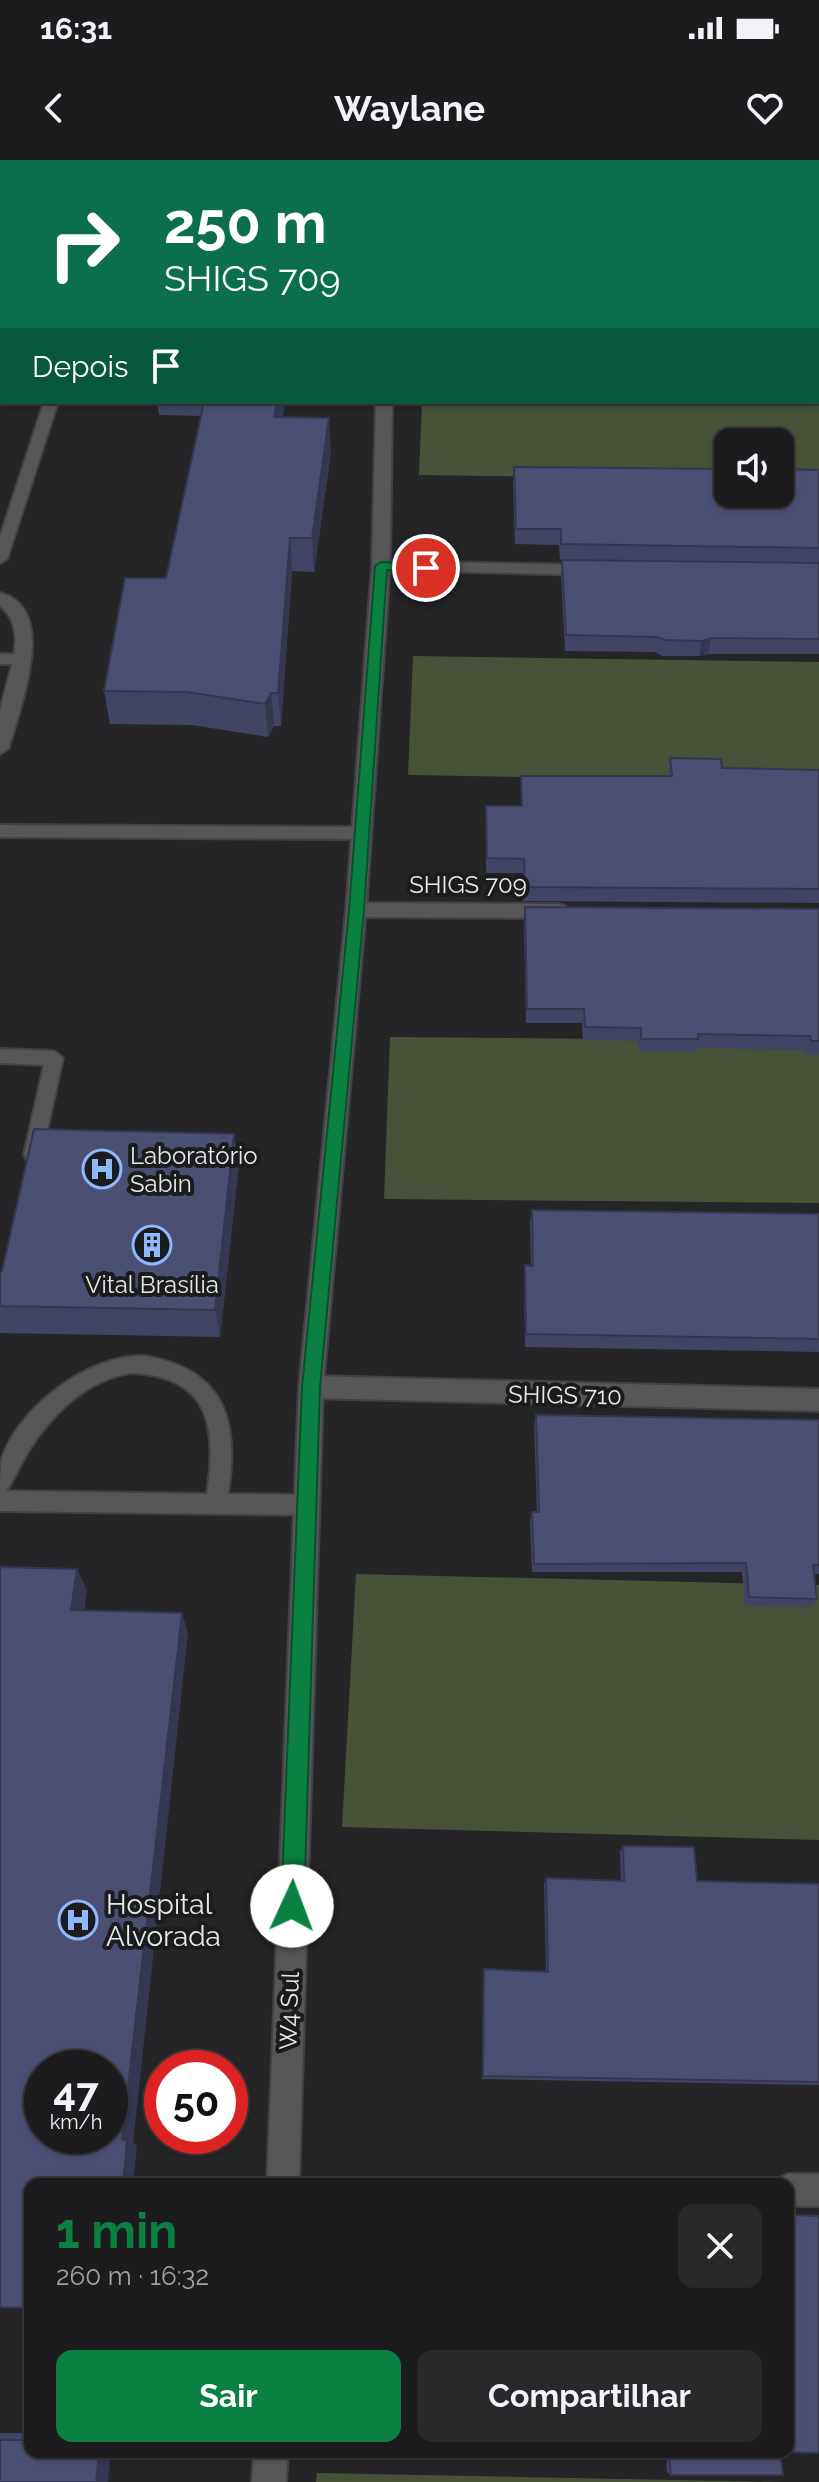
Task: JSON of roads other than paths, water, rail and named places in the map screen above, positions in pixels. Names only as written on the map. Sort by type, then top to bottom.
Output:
[{"type":"main road","name":"W4 Sul","points":[[283,2178],[311,1387],[362,833],[381,566],[384,404]]},
{"type":"main road","points":[[381,566],[619,570]]},
{"type":"main road","points":[[0,598],[12,606],[21,619],[24,637],[0,748]]},
{"type":"main road","name":"SHIGS 709","points":[[356,910],[571,911]]},
{"type":"main road","name":"SHIGS 710","points":[[311,1387],[819,1400]]},
{"type":"main road","points":[[794,2190],[819,2190]]},
{"type":"main road","points":[[269,2482],[271,2458]]},
{"type":"lane","points":[[0,559],[50,404]]},
{"type":"lane","points":[[0,659],[21,659]]},
{"type":"lane","points":[[0,831],[362,833]]},
{"type":"lane","points":[[0,1056],[54,1058],[27,1178]]},
{"type":"lane","points":[[0,1484],[22,1439],[70,1390],[118,1366],[144,1366],[171,1370],[194,1382],[214,1404],[221,1428],[223,1462],[216,1504]]},
{"type":"lane","points":[[0,1501],[306,1505]]},
{"type":"place","name":"Laboratório Sabin","points":[[102,1169]]},
{"type":"place","name":"Vital Brasília","points":[[152,1245]]},
{"type":"place","name":"Hospital Alvorada","points":[[78,1920]]}]
